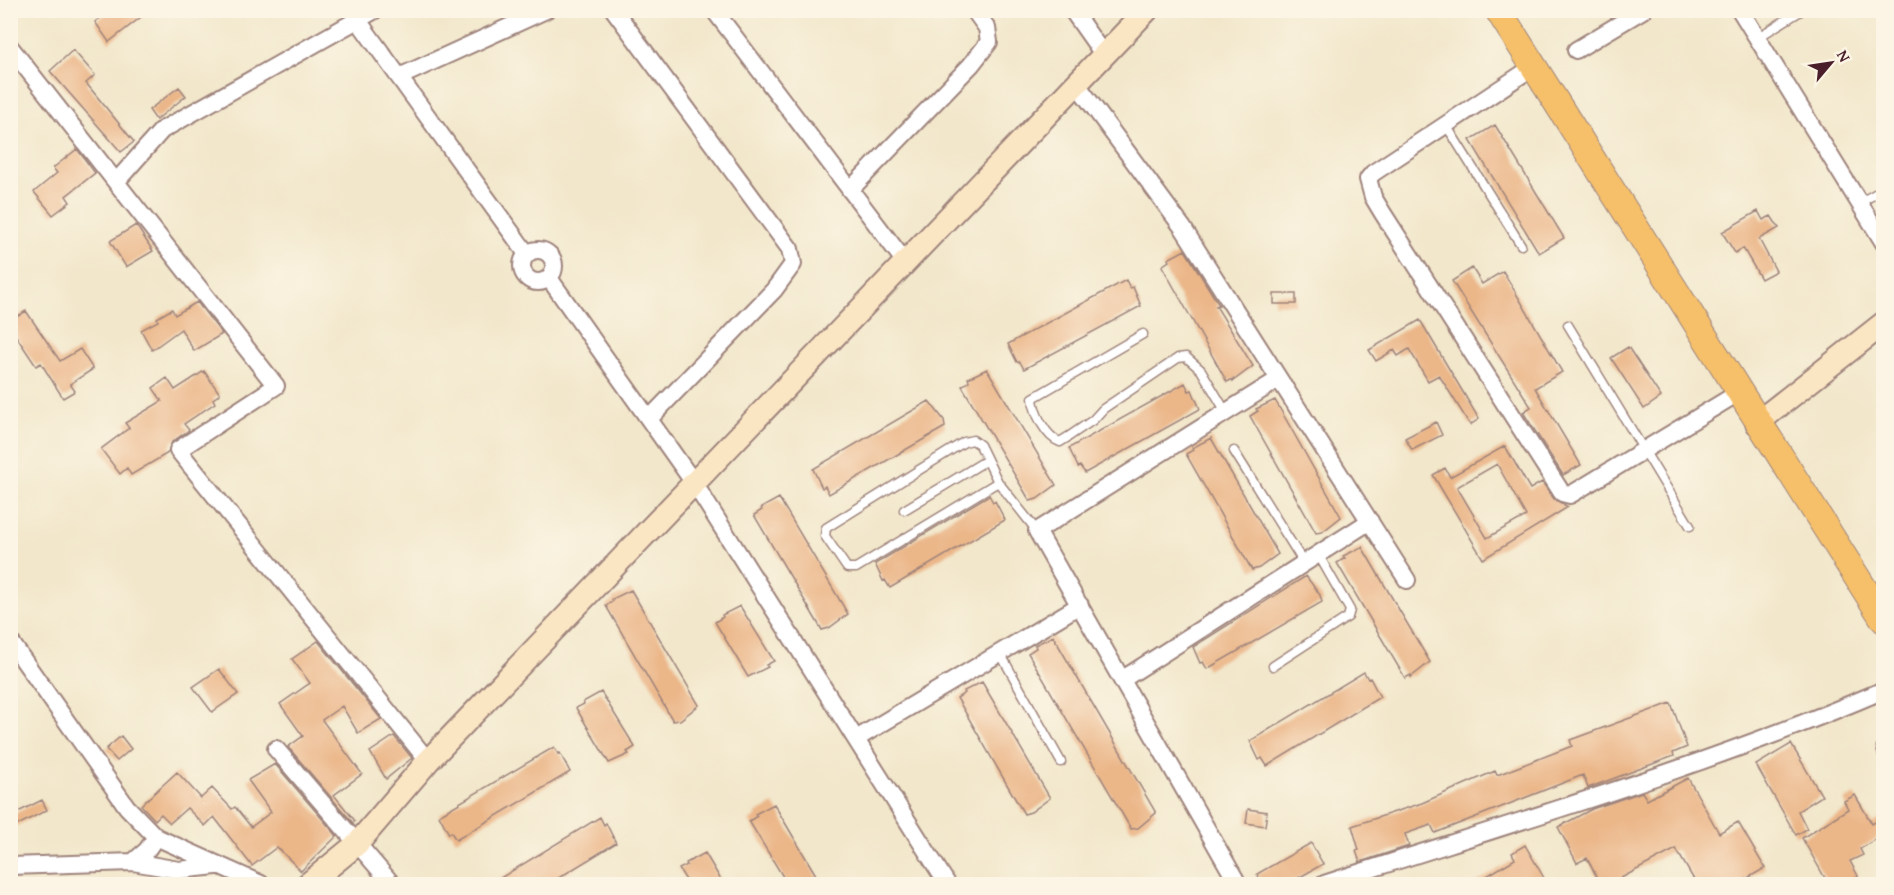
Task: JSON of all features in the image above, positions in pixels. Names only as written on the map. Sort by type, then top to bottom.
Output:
[{"type":"main road","points":[[1498,10],[1756,423],[1884,620]]},
{"type":"street","points":[[116,182],[162,130],[375,10]]},
{"type":"street","points":[[399,76],[546,10]]},
{"type":"street","points":[[614,10],[790,249],[793,264],[774,290],[649,419]]},
{"type":"street","points":[[714,10],[904,262]]},
{"type":"street","points":[[850,190],[971,65],[989,42],[987,28],[974,10]]},
{"type":"street","points":[[1072,10],[1103,54]]},
{"type":"street","points":[[308,885],[357,844],[428,761],[1147,10]]},
{"type":"street","points":[[1576,50],[1643,10]]},
{"type":"street","points":[[1740,10],[1884,243]]},
{"type":"street","points":[[357,19],[527,254]]},
{"type":"street","points":[[10,47],[276,386],[178,450],[428,761]]},
{"type":"street","points":[[1533,67],[1373,173],[1368,179],[1373,197],[1382,212],[1562,493],[1570,495],[1738,393]]},
{"type":"street","points":[[1076,83],[1183,228],[1407,580]]},
{"type":"street","points":[[534,250],[543,250],[550,255],[554,262],[549,278],[542,282],[526,277],[522,269],[522,261],[527,254],[534,250]]},
{"type":"street","points":[[549,278],[694,483],[946,882]]},
{"type":"street","points":[[1756,423],[1884,323]]},
{"type":"street","points":[[1238,885],[1037,531],[1279,379]]},
{"type":"street","points":[[1123,679],[1370,522]]},
{"type":"street","points":[[856,738],[1080,605]]},
{"type":"street","points":[[10,641],[127,807],[156,837],[261,885]]},
{"type":"street","points":[[1324,885],[1536,818],[1729,752],[1884,690]]},
{"type":"street","points":[[276,749],[392,885]]},
{"type":"street","points":[[133,862],[147,850],[156,837]]},
{"type":"street","points":[[10,866],[133,862],[179,870],[217,866]]},
{"type":"lane","points":[[1757,38],[1802,10]]},
{"type":"lane","points":[[1446,125],[1521,245]]},
{"type":"lane","points":[[1859,203],[1884,189]]},
{"type":"lane","points":[[1568,325],[1690,526]]},
{"type":"lane","points":[[1143,334],[1033,398],[1038,417],[1054,440],[1060,442],[1068,437],[1130,390],[1178,358],[1186,357],[1201,370],[1226,412]]},
{"type":"lane","points":[[998,482],[856,568],[847,568],[825,536],[826,528],[964,442],[973,440],[980,445],[998,482],[1037,531]]},
{"type":"lane","points":[[1234,451],[1350,610],[1348,617],[1273,666]]},
{"type":"lane","points":[[904,510],[987,460]]},
{"type":"lane","points":[[999,653],[1061,762]]},
{"type":"lane","points":[[1884,741],[1881,747],[1884,760]]},
{"type":"building","points":[[111,10],[150,10],[109,42],[95,22]]},
{"type":"building","points":[[73,50],[95,75],[86,83],[134,142],[121,152],[50,71]]},
{"type":"building","points":[[179,87],[186,96],[156,120],[149,110]]},
{"type":"building","points":[[1495,125],[1564,238],[1539,253],[1470,140]]},
{"type":"building","points":[[77,149],[95,173],[66,196],[70,202],[53,215],[34,192],[57,173],[53,168]]},
{"type":"building","points":[[1758,211],[1763,220],[1771,216],[1779,228],[1759,239],[1776,271],[1761,279],[1743,248],[1735,253],[1722,232]]},
{"type":"building","points":[[136,225],[153,251],[126,267],[110,241]]},
{"type":"building","points":[[1185,250],[1253,366],[1233,381],[1233,379],[1227,382],[1162,266],[1169,261],[1168,259]]},
{"type":"building","points":[[1472,268],[1482,284],[1503,271],[1562,372],[1535,388],[1581,465],[1563,475],[1523,412],[1531,407],[1452,281]]},
{"type":"building","points":[[1126,280],[1130,288],[1133,287],[1141,306],[1024,369],[1020,362],[1017,362],[1008,344]]},
{"type":"building","points":[[1274,294],[1296,294],[1296,304],[1274,304]]},
{"type":"building","points":[[197,302],[222,334],[194,351],[181,329],[152,350],[141,330],[158,321],[157,318],[172,309],[175,315]]},
{"type":"building","points":[[26,311],[60,361],[80,349],[93,369],[70,384],[75,391],[63,398],[41,363],[36,366],[10,327],[10,321]]},
{"type":"building","points":[[1420,320],[1479,419],[1470,425],[1439,375],[1428,381],[1409,349],[1398,356],[1394,350],[1376,361],[1369,350]]},
{"type":"building","points":[[1628,347],[1661,397],[1644,409],[1611,358]]},
{"type":"building","points":[[987,369],[1056,485],[1037,499],[1030,501],[962,386],[969,381],[968,378]]},
{"type":"building","points":[[204,371],[220,394],[213,399],[215,403],[184,424],[189,430],[172,442],[168,453],[131,475],[127,468],[120,474],[101,449],[129,428],[125,423],[162,401],[153,388],[167,378],[175,390]]},
{"type":"building","points":[[1185,383],[1189,391],[1192,390],[1200,409],[1085,473],[1080,466],[1078,467],[1069,448]]},
{"type":"building","points":[[1275,400],[1341,517],[1322,532],[1316,533],[1250,416],[1258,411],[1256,409]]},
{"type":"building","points":[[929,401],[944,420],[945,427],[829,494],[825,486],[822,488],[813,469]]},
{"type":"building","points":[[1436,422],[1442,435],[1412,450],[1405,438]]},
{"type":"building","points":[[1211,438],[1278,554],[1259,568],[1252,570],[1186,454],[1193,450],[1192,448]]},
{"type":"building","points":[[1505,446],[1530,489],[1542,482],[1554,499],[1568,507],[1483,559],[1433,475],[1445,468],[1450,477]],"holes":[[[1497,464],[1526,516],[1487,538],[1457,487]]]},
{"type":"building","points":[[989,495],[993,502],[995,501],[1005,520],[890,588],[885,580],[883,581],[875,564]]},
{"type":"building","points":[[779,498],[848,614],[829,628],[822,630],[754,515],[762,510],[761,508]]},
{"type":"building","points":[[1362,547],[1430,662],[1411,677],[1411,675],[1405,678],[1337,563],[1345,558],[1343,556]]},
{"type":"building","points":[[1306,576],[1320,595],[1322,602],[1207,669],[1203,662],[1200,663],[1193,647]]},
{"type":"building","points":[[631,590],[699,705],[680,720],[673,721],[606,606],[613,601],[612,599]]},
{"type":"building","points":[[740,606],[774,661],[766,665],[768,667],[748,677],[715,622],[723,617],[722,615]]},
{"type":"building","points":[[1053,636],[1156,813],[1138,828],[1131,829],[1028,653],[1036,648],[1035,645]]},
{"type":"building","points":[[318,641],[381,719],[358,733],[342,706],[322,720],[362,774],[334,795],[355,821],[353,823],[288,747],[303,736],[280,704],[310,683],[292,659]]},
{"type":"building","points":[[219,669],[238,694],[212,712],[193,687]]},
{"type":"building","points":[[1364,672],[1368,679],[1370,678],[1380,697],[1267,766],[1262,758],[1259,760],[1250,741]]},
{"type":"building","points":[[982,682],[1050,798],[1031,812],[1024,814],[957,698],[965,693],[964,691]]},
{"type":"building","points":[[601,692],[635,747],[627,752],[629,754],[609,763],[576,708]]},
{"type":"building","points":[[1671,703],[1687,747],[1673,753],[1674,756],[1588,788],[1583,775],[1435,833],[1431,825],[1405,834],[1409,846],[1360,862],[1352,826],[1422,803],[1495,771],[1497,775],[1572,746],[1570,740]]},
{"type":"building","points":[[121,736],[131,749],[117,761],[106,749]]},
{"type":"building","points":[[394,736],[412,758],[386,779],[370,752]]},
{"type":"building","points":[[1791,744],[1822,796],[1798,811],[1807,829],[1796,835],[1756,765]]},
{"type":"building","points":[[554,747],[558,754],[560,753],[570,772],[456,840],[451,832],[449,834],[439,815]]},
{"type":"building","points":[[275,764],[337,836],[301,871],[277,847],[252,866],[214,817],[205,826],[187,808],[170,823],[161,814],[155,820],[141,805],[177,772],[201,798],[212,788],[232,809],[235,807],[251,827],[271,812],[248,780]]},
{"type":"building","points":[[1688,778],[1719,833],[1738,822],[1765,868],[1736,885],[1697,885],[1676,849],[1608,885],[1601,885],[1587,858],[1577,863],[1558,827],[1592,809],[1642,792],[1647,800]]},
{"type":"building","points":[[1855,795],[1872,824],[1884,817],[1884,834],[1860,849],[1863,855],[1850,861],[1858,876],[1843,885],[1829,885],[1802,838],[1848,809],[1844,801]]},
{"type":"building","points":[[42,800],[47,810],[10,829],[10,816]]},
{"type":"building","points":[[774,804],[822,885],[788,885],[749,821],[757,816],[755,814]]},
{"type":"building","points":[[1248,809],[1267,812],[1265,826],[1246,823]]},
{"type":"building","points":[[600,817],[604,825],[606,823],[616,843],[547,885],[489,885]]},
{"type":"building","points":[[1311,843],[1323,864],[1286,885],[1263,885],[1257,874]]},
{"type":"building","points":[[1525,845],[1548,885],[1472,885],[1515,859],[1512,853]]},
{"type":"building","points":[[705,853],[724,885],[689,885],[679,869]]}]
